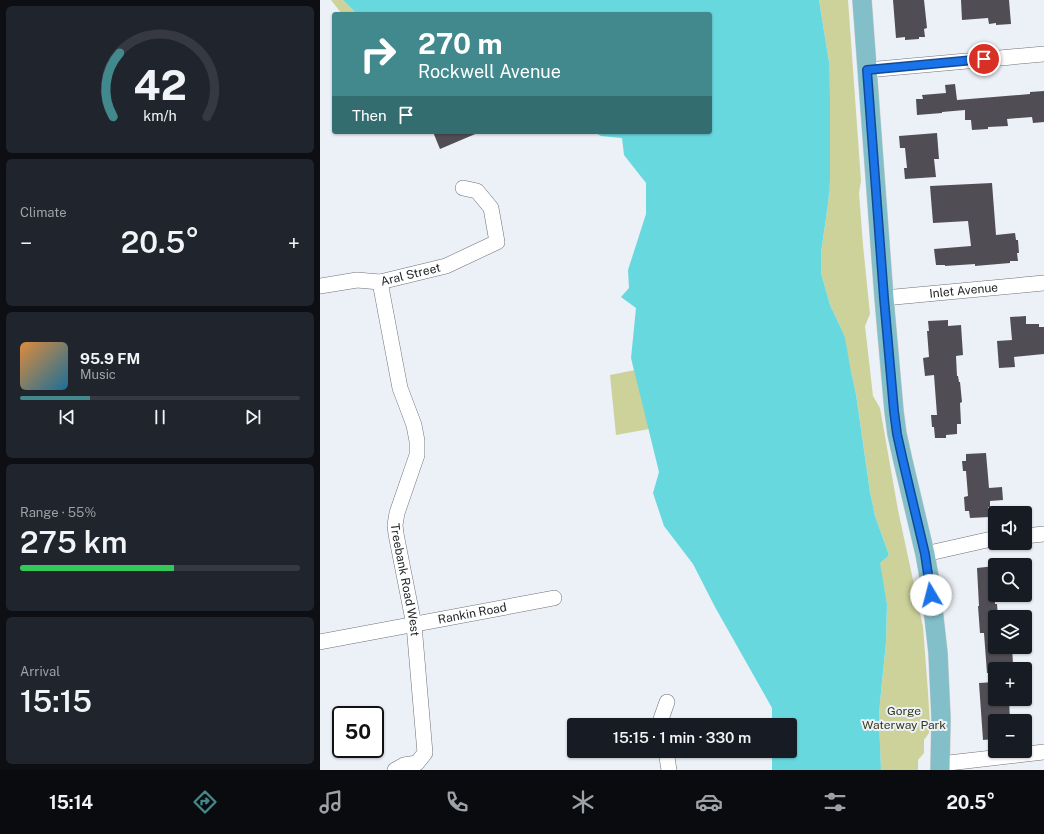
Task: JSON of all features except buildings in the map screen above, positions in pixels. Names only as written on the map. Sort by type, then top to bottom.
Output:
[{"type":"main road","points":[[862,0],[884,298],[897,434],[925,554],[930,582],[938,653],[941,718],[940,767]]},
{"type":"street","points":[[867,70],[1044,54]]},
{"type":"street","name":"Aral Street","points":[[320,286],[357,280],[380,282],[446,266],[497,242],[491,208],[477,191],[463,188]]},
{"type":"street","name":"Treebank Road West","points":[[380,282],[400,388],[414,425],[417,441],[417,455],[397,512],[396,534],[414,625],[425,753],[418,766],[404,765],[395,770]]},
{"type":"street","name":"Inlet Avenue","points":[[884,298],[1044,284]]},
{"type":"street","points":[[1032,535],[1044,534]]},
{"type":"street","points":[[925,554],[988,540]]},
{"type":"street","name":"Rankin Road","points":[[320,642],[554,598]]},
{"type":"street","points":[[661,718],[667,702]]},
{"type":"street","points":[[940,767],[1044,752]]},
{"type":"street","points":[[667,758],[669,770]]},
{"type":"green space","points":[[331,0],[343,0],[355,12],[340,12]]},
{"type":"green space","name":"Gorge Waterway Park","points":[[819,0],[848,0],[861,181],[859,193],[870,314],[865,326],[873,396],[880,408],[898,510],[923,627],[930,725],[929,733],[924,740],[924,753],[918,760],[918,770],[881,770],[879,718],[886,642],[887,604],[879,563],[889,555],[875,516],[870,492],[856,394],[840,326],[830,305],[821,273],[821,253],[828,204],[830,176],[829,62]]},
{"type":"green space","points":[[635,370],[649,429],[616,435],[610,375]]},
{"type":"water","points":[[343,0],[819,0],[829,62],[830,98],[830,181],[821,253],[821,273],[830,305],[845,338],[856,394],[870,492],[875,516],[889,555],[880,563],[887,604],[886,642],[879,718],[881,770],[772,770],[772,758],[797,758],[797,718],[772,718],[772,708],[715,607],[693,564],[664,526],[653,493],[659,472],[631,358],[636,308],[621,297],[629,288],[628,270],[646,214],[646,183],[624,155],[622,138],[601,136],[598,134],[712,134],[712,12],[355,12]]},
{"type":"route","points":[[931,595],[925,554],[897,434],[894,411],[867,70],[984,59]]}]
